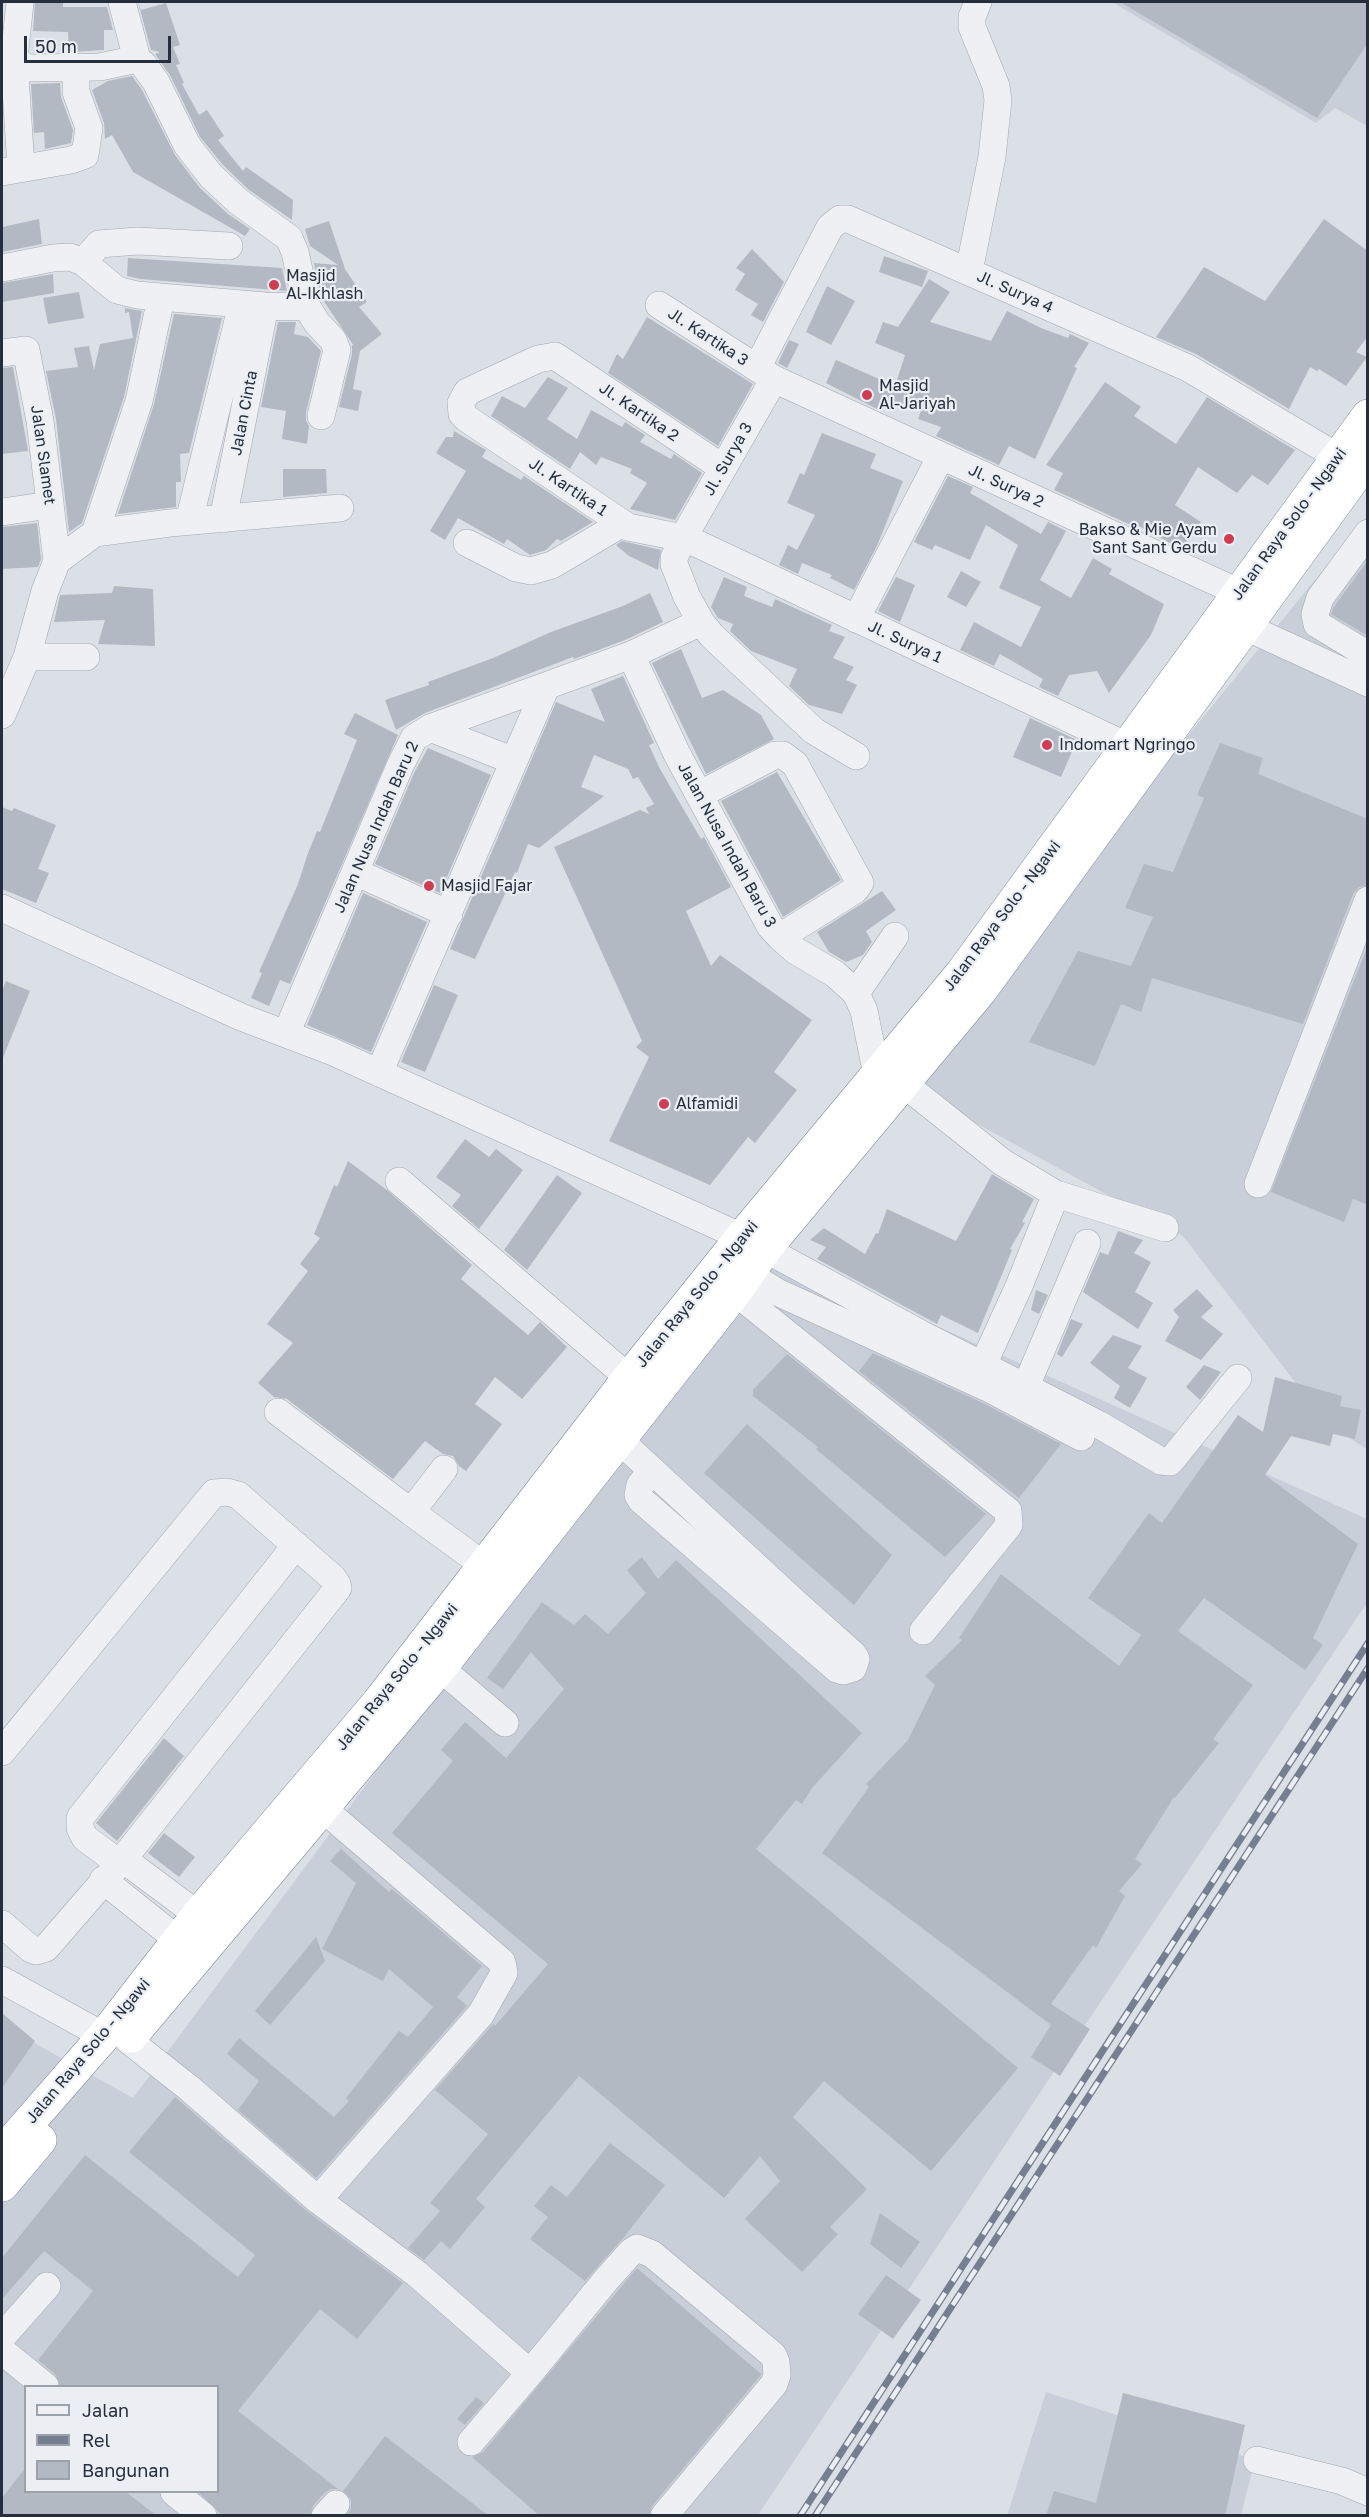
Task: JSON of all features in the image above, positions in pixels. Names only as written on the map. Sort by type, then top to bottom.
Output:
[{"type":"highway","name":"Jalan Raya Solo - Ngawi","points":[[891,1079],[981,990],[1246,627],[1353,458],[1368,416]]},
{"type":"highway","name":"Jalan Raya Solo - Ngawi","points":[[2,2153],[116,2038],[321,1808],[440,1668],[618,1439],[747,1263],[891,1079],[962,973],[1238,592],[1353,458]]},
{"type":"highway","name":"Jalan Raya Solo - Ngawi","points":[[2,2185],[116,2038],[188,1928],[378,1703],[629,1378],[747,1263]]},
{"type":"street","points":[[20,2],[8,59],[11,170],[72,160],[85,155],[89,128],[76,92],[76,68]]},
{"type":"street","points":[[122,2],[136,59],[143,64],[156,82],[187,145],[211,176],[239,202],[289,238],[295,252],[307,307],[317,323],[333,340],[337,350],[321,416]]},
{"type":"street","points":[[969,271],[992,157],[999,100],[996,86],[972,27],[972,17],[978,2]]},
{"type":"street","points":[[8,59],[25,67],[76,68],[100,67],[136,59]]},
{"type":"street","name":"Jl. Surya 4","points":[[765,374],[830,227],[840,219],[856,220],[1188,368],[1353,458]]},
{"type":"street","points":[[2,268],[76,260],[99,243],[138,241],[229,246]]},
{"type":"street","points":[[76,260],[117,290],[161,298],[307,307]]},
{"type":"street","points":[[95,533],[139,401],[161,298]]},
{"type":"street","points":[[189,521],[253,305]]},
{"type":"street","name":"Jalan Cinta","points":[[223,519],[253,305]]},
{"type":"street","name":"Jl. Kartika 3","points":[[659,305],[765,374]]},
{"type":"street","name":"Jalan Slamet","points":[[14,352],[40,421],[57,561]]},
{"type":"street","name":"Jl. Kartika 2","points":[[462,414],[461,403],[467,392],[538,359],[555,356],[723,468]]},
{"type":"street","name":"Jl. Surya 2","points":[[765,374],[1238,592]]},
{"type":"street","name":"Jl. Surya 3","points":[[765,374],[723,468],[683,538],[674,564],[694,626],[712,636],[814,731],[856,756]]},
{"type":"street","name":"Jl. Kartika 1","points":[[462,414],[621,524],[641,531],[683,538]]},
{"type":"street","points":[[856,619],[941,456]]},
{"type":"street","points":[[2,512],[50,505]]},
{"type":"street","points":[[2,714],[27,657],[45,591],[57,561],[95,533],[189,521],[340,508]]},
{"type":"street","points":[[467,543],[516,568],[531,571],[552,565],[621,524]]},
{"type":"street","points":[[1368,533],[1320,598],[1314,614],[1317,624],[1368,655]]},
{"type":"street","name":"Jl. Surya 1","points":[[683,538],[1127,746]]},
{"type":"street","name":"Jalan Nusa Indah Baru 2","points":[[286,1034],[414,738],[430,728],[631,655],[694,626]]},
{"type":"street","points":[[1246,627],[1368,682]]},
{"type":"street","name":"Jalan Nusa Indah Baru 3","points":[[631,655],[663,728],[764,915],[780,938],[796,951],[835,974],[856,993],[891,1079]]},
{"type":"street","points":[[27,657],[86,657]]},
{"type":"street","points":[[379,1073],[546,687]]},
{"type":"street","points":[[430,728],[514,762]]},
{"type":"street","points":[[699,795],[775,755],[783,755],[795,764],[860,883],[855,890],[780,938]]},
{"type":"street","points":[[355,872],[449,914]]},
{"type":"street","points":[[1258,1184],[1368,900]]},
{"type":"street","points":[[2,908],[158,980],[379,1073],[747,1263],[927,1338],[1026,1386],[1166,1462],[1170,1462],[1239,1378]]},
{"type":"street","points":[[856,993],[895,936]]},
{"type":"street","points":[[891,1079],[1002,1162],[1056,1194],[1165,1228]]},
{"type":"street","points":[[399,1181],[629,1378]]},
{"type":"street","points":[[983,1365],[1019,1286],[1056,1194]]},
{"type":"street","points":[[1026,1386],[1088,1243]]},
{"type":"street","points":[[747,1263],[777,1292],[990,1389],[1081,1437]]},
{"type":"street","points":[[747,1263],[1008,1511],[1008,1525],[923,1631]]},
{"type":"street","points":[[278,1412],[485,1566]]},
{"type":"street","points":[[618,1439],[853,1653],[856,1659],[853,1668],[843,1671],[837,1669],[641,1500],[640,1485],[652,1471]]},
{"type":"street","points":[[411,1512],[444,1469]]},
{"type":"street","points":[[2,1752],[214,1493],[227,1492],[238,1495],[333,1578],[338,1588],[115,1867],[46,1948],[31,1949],[2,1924]]},
{"type":"street","points":[[188,1928],[115,1867],[85,1838],[80,1828],[80,1818],[296,1545]]},
{"type":"street","points":[[440,1668],[505,1723]]},
{"type":"street","points":[[318,2200],[481,2014],[504,1973],[502,1962],[321,1808]]},
{"type":"street","points":[[2,1980],[116,2038],[189,2088],[318,2200],[417,2274],[530,2373]]},
{"type":"street","points":[[471,2442],[606,2280],[637,2248],[652,2254],[773,2355],[776,2362],[777,2375],[774,2384],[664,2516]]},
{"type":"street","points":[[2,2337],[47,2286]]},
{"type":"street","points":[[2,2351],[44,2385]]},
{"type":"street","points":[[1257,2460],[1342,2481],[1368,2492]]},
{"type":"street","points":[[175,2493],[203,2516]]},
{"type":"shaded area","points":[[1112,2],[1367,2],[1367,126],[1335,108],[1316,123]]},
{"type":"shaded area","points":[[1367,516],[1367,1449],[1328,1425],[1183,1236],[904,1084]]},
{"type":"shaded area","points":[[765,1249],[1367,1519],[1367,1603],[758,2515],[2,2515],[2,2025],[133,2098]]},
{"type":"shaded area","points":[[1046,2392],[1255,2460],[1241,2515],[1007,2516]]},
{"type":"building","points":[[35,2],[63,2],[63,7],[107,7],[113,30],[104,30],[104,50],[69,52],[68,32],[33,31]]},
{"type":"building","points":[[138,2],[141,10],[166,3],[180,45],[173,47],[180,64],[176,65],[184,83],[182,84],[199,115],[207,110],[224,136],[218,140],[243,171],[246,167],[293,200],[292,220],[249,190],[223,165],[200,137],[170,75],[155,54],[160,52],[151,50]]},
{"type":"building","points":[[1120,2],[1368,2],[1368,43],[1317,118]]},
{"type":"building","points":[[132,76],[142,90],[175,155],[200,188],[228,214],[250,229],[245,236],[133,172],[112,135],[105,139],[104,123],[92,90],[108,81]]},
{"type":"building","points":[[60,83],[61,97],[73,130],[71,143],[45,149],[44,132],[34,133],[31,84]]},
{"type":"building","points":[[39,219],[42,244],[2,252],[2,227]]},
{"type":"building","points":[[1324,219],[1368,251],[1368,336],[1356,352],[1367,357],[1346,386],[1319,369],[1317,371],[1310,367],[1289,409],[1196,354],[1156,337],[1204,267],[1265,301]]},
{"type":"building","points":[[329,221],[345,269],[367,302],[359,307],[382,334],[360,351],[353,389],[362,391],[358,411],[339,407],[352,354],[352,345],[354,346],[321,297],[314,263],[338,265],[310,246],[305,229]]},
{"type":"building","points":[[752,249],[784,282],[763,322],[751,315],[758,304],[735,290],[745,274],[736,268]]},
{"type":"building","points":[[884,256],[928,271],[922,287],[879,272]]},
{"type":"building","points":[[128,258],[282,268],[287,291],[140,279],[127,276]]},
{"type":"building","points":[[53,274],[54,293],[2,302],[2,283]]},
{"type":"building","points":[[929,279],[950,292],[930,322],[991,341],[1007,311],[1041,328],[1068,338],[1070,334],[1089,343],[1074,367],[1077,368],[1035,459],[1009,446],[999,465],[936,436],[941,427],[918,419],[921,411],[882,399],[877,409],[826,383],[836,360],[895,386],[905,355],[875,343],[883,322],[898,327]]},
{"type":"building","points":[[827,286],[855,301],[831,345],[806,332]]},
{"type":"building","points":[[79,292],[84,318],[48,324],[43,298]]},
{"type":"building","points":[[125,308],[142,311],[124,397],[82,523],[69,532],[56,419],[46,371],[78,367],[74,348],[89,346],[94,370],[100,344],[133,338],[129,312],[125,313]]},
{"type":"building","points":[[174,314],[222,318],[189,453],[180,454],[181,482],[176,482],[176,507],[118,514],[154,404]]},
{"type":"building","points":[[647,317],[753,384],[718,446],[608,373],[617,354],[623,359]]},
{"type":"building","points":[[278,322],[296,322],[294,334],[308,337],[321,351],[306,412],[309,426],[307,444],[282,439],[286,411],[261,407]]},
{"type":"building","points":[[789,340],[799,344],[787,368],[778,363]]},
{"type":"building","points":[[13,367],[28,451],[2,454],[2,368]]},
{"type":"building","points":[[548,377],[568,388],[547,419],[577,439],[591,410],[622,427],[625,422],[645,435],[640,442],[671,459],[674,454],[702,473],[675,520],[630,509],[647,483],[630,473],[632,469],[601,457],[596,465],[580,452],[570,469],[491,416],[502,396],[525,408]]},
{"type":"building","points":[[1105,382],[1141,407],[1134,416],[1176,444],[1207,397],[1295,450],[1268,485],[1252,475],[1237,493],[1198,467],[1175,505],[1201,522],[1181,549],[1137,525],[1135,527],[1054,490],[1063,473],[1046,465]]},
{"type":"building","points":[[454,431],[486,450],[482,457],[521,480],[524,476],[593,522],[561,541],[557,539],[546,550],[530,555],[507,539],[504,544],[458,518],[445,540],[430,531],[466,471],[436,453],[446,437],[453,437]]},
{"type":"building","points":[[822,433],[876,454],[870,468],[903,481],[877,546],[854,590],[830,578],[832,575],[802,563],[798,574],[779,565],[788,545],[797,550],[815,515],[787,503],[800,473],[804,475]]},
{"type":"building","points":[[283,469],[326,469],[327,493],[283,497]]},
{"type":"building","points":[[948,476],[973,487],[970,493],[1041,534],[1048,522],[1066,531],[1040,580],[1071,598],[1093,558],[1112,569],[1109,574],[1164,604],[1151,635],[1109,693],[1097,671],[1069,675],[1058,696],[1039,687],[1043,679],[1000,654],[994,666],[960,650],[974,622],[1021,647],[1041,607],[999,588],[1018,545],[986,525],[970,560],[935,545],[932,550],[914,542]]},
{"type":"building","points":[[37,523],[41,559],[38,567],[2,569],[2,527]]},
{"type":"building","points":[[622,541],[661,550],[658,570],[629,556],[616,545]]},
{"type":"building","points":[[1368,560],[1368,636],[1331,614]]},
{"type":"building","points":[[961,571],[981,582],[966,607],[947,597]]},
{"type":"building","points":[[724,577],[747,587],[744,596],[772,607],[775,599],[832,625],[829,631],[845,637],[833,658],[854,667],[846,680],[857,685],[842,714],[809,705],[789,686],[797,669],[751,651],[730,631],[733,624],[718,618],[711,607]]},
{"type":"building","points":[[896,577],[915,585],[900,622],[878,611]]},
{"type":"building","points":[[114,586],[153,589],[155,646],[98,644],[105,620],[54,622],[60,595],[112,593]]},
{"type":"building","points":[[650,593],[663,622],[625,640],[574,659],[573,657],[425,713],[396,730],[385,700],[429,685],[428,682],[493,658],[551,632],[623,606]]},
{"type":"building","points":[[681,649],[702,698],[723,690],[761,715],[774,739],[706,774],[652,663]]},
{"type":"building","points":[[623,676],[654,743],[649,745],[660,769],[701,839],[704,837],[731,887],[686,911],[711,966],[720,955],[812,1020],[774,1072],[797,1090],[755,1143],[748,1137],[710,1185],[609,1141],[649,1057],[636,1047],[642,1041],[554,847],[640,810],[649,814],[646,808],[654,804],[638,777],[633,779],[628,769],[594,755],[581,787],[604,796],[539,848],[528,844],[517,873],[515,872],[475,959],[450,949],[556,702],[605,722],[591,689]]},
{"type":"building","points":[[355,713],[398,735],[290,984],[280,980],[269,1006],[251,998],[262,973],[259,972],[357,740],[344,734]]},
{"type":"building","name":"Indomart Ngringo","points":[[1030,718],[1077,740],[1061,777],[1013,757]]},
{"type":"building","points":[[1220,743],[1263,758],[1258,774],[1368,819],[1368,885],[1359,887],[1353,894],[1303,1024],[1152,978],[1141,1012],[1121,1004],[1095,1066],[1029,1042],[1078,951],[1131,966],[1153,917],[1125,908],[1144,864],[1173,872],[1204,798],[1197,795]]},
{"type":"building","points":[[428,748],[491,775],[440,893],[375,864],[414,773]]},
{"type":"building","points":[[777,772],[841,880],[783,917],[721,801]]},
{"type":"building","points":[[2,807],[12,811],[14,808],[56,825],[38,869],[49,873],[36,903],[2,889]]},
{"type":"building","points":[[882,891],[896,910],[866,931],[872,942],[863,955],[846,962],[829,952],[817,932]]},
{"type":"building","points":[[363,893],[427,922],[371,1052],[307,1025]]},
{"type":"building","points":[[1368,945],[1368,1205],[1353,1199],[1344,1222],[1271,1192]]},
{"type":"building","points":[[6,981],[30,991],[2,1060],[2,991]]},
{"type":"building","points":[[434,985],[458,995],[425,1072],[401,1062]]},
{"type":"building","points":[[465,1139],[489,1157],[496,1149],[523,1170],[479,1229],[452,1206],[461,1195],[436,1177]]},
{"type":"building","points":[[348,1161],[387,1190],[472,1265],[461,1279],[528,1335],[540,1322],[567,1347],[522,1399],[495,1377],[475,1404],[502,1424],[466,1471],[459,1466],[453,1456],[443,1454],[425,1441],[393,1479],[287,1399],[274,1397],[258,1383],[293,1343],[267,1324],[308,1271],[300,1264],[320,1238],[314,1234],[334,1185],[337,1187]]},
{"type":"building","points":[[992,1174],[1034,1199],[1022,1222],[1025,1223],[1010,1249],[1012,1250],[978,1333],[941,1315],[937,1324],[817,1259],[826,1247],[810,1240],[824,1228],[865,1254],[876,1233],[878,1234],[887,1209],[956,1241]]},
{"type":"building","points":[[557,1175],[582,1193],[527,1270],[504,1250]]},
{"type":"building","points":[[1118,1231],[1143,1240],[1134,1253],[1151,1262],[1135,1292],[1153,1303],[1138,1329],[1083,1292],[1100,1252],[1108,1255]]},
{"type":"building","points":[[1197,1289],[1213,1306],[1201,1317],[1223,1334],[1201,1360],[1165,1341],[1179,1317],[1173,1310]]},
{"type":"building","points":[[1036,1290],[1048,1295],[1039,1314],[1031,1310]]},
{"type":"building","points":[[1071,1319],[1083,1324],[1062,1357],[1057,1354]]},
{"type":"building","points":[[1113,1335],[1142,1346],[1128,1368],[1147,1378],[1130,1408],[1114,1398],[1120,1386],[1090,1363]]},
{"type":"building","points":[[873,1353],[983,1403],[1061,1444],[1019,1498],[859,1371]]},
{"type":"building","points":[[787,1354],[986,1514],[945,1557],[816,1449],[818,1447],[753,1396],[753,1390]]},
{"type":"building","points":[[1204,1365],[1221,1372],[1200,1400],[1186,1387]]},
{"type":"building","points":[[1275,1377],[1342,1396],[1340,1406],[1361,1410],[1355,1439],[1333,1434],[1330,1446],[1291,1436],[1265,1475],[1358,1544],[1313,1638],[1323,1645],[1305,1670],[1204,1598],[1178,1631],[1253,1685],[1213,1739],[1219,1743],[1174,1797],[1135,1859],[1142,1864],[1119,1891],[1125,1896],[1096,1948],[1093,1945],[1051,2004],[1090,2029],[1060,2076],[1031,2057],[1051,2025],[822,1853],[869,1787],[866,1784],[908,1740],[935,1685],[925,1676],[962,1640],[959,1638],[1001,1574],[1119,1666],[1141,1635],[1088,1598],[1149,1513],[1162,1523],[1238,1415],[1263,1432]]},
{"type":"building","points":[[747,1424],[892,1555],[854,1605],[704,1473]]},
{"type":"building","points":[[642,1557],[658,1579],[676,1560],[862,1733],[812,1788],[802,1804],[796,1800],[756,1849],[1018,2068],[931,2171],[824,2081],[793,2117],[867,2189],[830,2227],[838,2234],[802,2272],[745,2219],[780,2181],[760,2156],[724,2198],[579,2076],[476,2199],[485,2207],[450,2249],[441,2241],[424,2260],[408,2248],[440,2211],[430,2203],[488,2134],[435,2090],[493,2024],[495,2026],[548,1964],[392,1833],[453,1761],[441,1750],[465,1722],[506,1758],[564,1689],[531,1652],[503,1689],[487,1678],[542,1602],[574,1625],[585,1614],[608,1634],[646,1593],[627,1570]]},
{"type":"building","points":[[164,1738],[184,1756],[117,1841],[96,1823]]},
{"type":"building","points":[[164,1833],[195,1857],[179,1877],[148,1853]]},
{"type":"building","points":[[341,1849],[389,1892],[392,1889],[482,1966],[457,1997],[467,2006],[316,2178],[238,2110],[259,2081],[227,2054],[239,2038],[334,2117],[349,2101],[346,2098],[399,2031],[408,2037],[433,2007],[389,1969],[383,1981],[322,1949],[356,1883],[330,1861]]},
{"type":"building","points":[[316,1937],[325,1961],[270,2025],[255,2011]]},
{"type":"building","points":[[2,2013],[35,2041],[2,2088]]},
{"type":"building","points":[[175,2097],[308,2212],[403,2283],[357,2339],[320,2309],[238,2411],[338,2489],[331,2489],[324,2493],[313,2506],[310,2516],[223,2516],[199,2493],[219,2493],[219,2385],[60,2385],[55,2374],[38,2360],[93,2291],[44,2251],[2,2299],[2,2258],[85,2155],[238,2277],[255,2255],[129,2152]]},
{"type":"building","points":[[610,2143],[665,2185],[585,2281],[530,2239],[548,2217],[534,2206],[551,2185],[567,2197]]},
{"type":"building","points":[[880,2213],[920,2242],[901,2268],[870,2244]]},
{"type":"building","points":[[637,2268],[761,2374],[652,2506],[649,2516],[540,2516],[472,2457],[483,2452]]},
{"type":"building","points":[[886,2275],[921,2300],[893,2339],[858,2314]]},
{"type":"building","points":[[1123,2393],[1245,2425],[1225,2516],[1046,2516],[1054,2491],[1096,2503]]},
{"type":"building","points":[[476,2397],[484,2403],[465,2425],[457,2419]]},
{"type":"building","points":[[385,2436],[489,2516],[347,2516],[351,2508],[351,2500],[343,2491]]},
{"type":"building","points":[[24,2470],[24,2493],[127,2493],[157,2516],[2,2516],[2,2498]]},
{"type":"railway","points":[[800,2516],[1368,1643]]},
{"type":"railway","points":[[815,2516],[1368,1668]]},
{"type":"place","name":"Masjid Al-Ikhlash","points":[[274,285]]},
{"type":"place","name":"Masjid Al-Jariyah","points":[[867,395]]},
{"type":"place","name":"Bakso & Mie Ayam Sant Sant Gerdu","points":[[1229,539]]},
{"type":"place","name":"Indomart Ngringo","points":[[1047,745]]},
{"type":"place","name":"Masjid Fajar","points":[[429,886]]},
{"type":"place","name":"Alfamidi","points":[[664,1104]]}]
